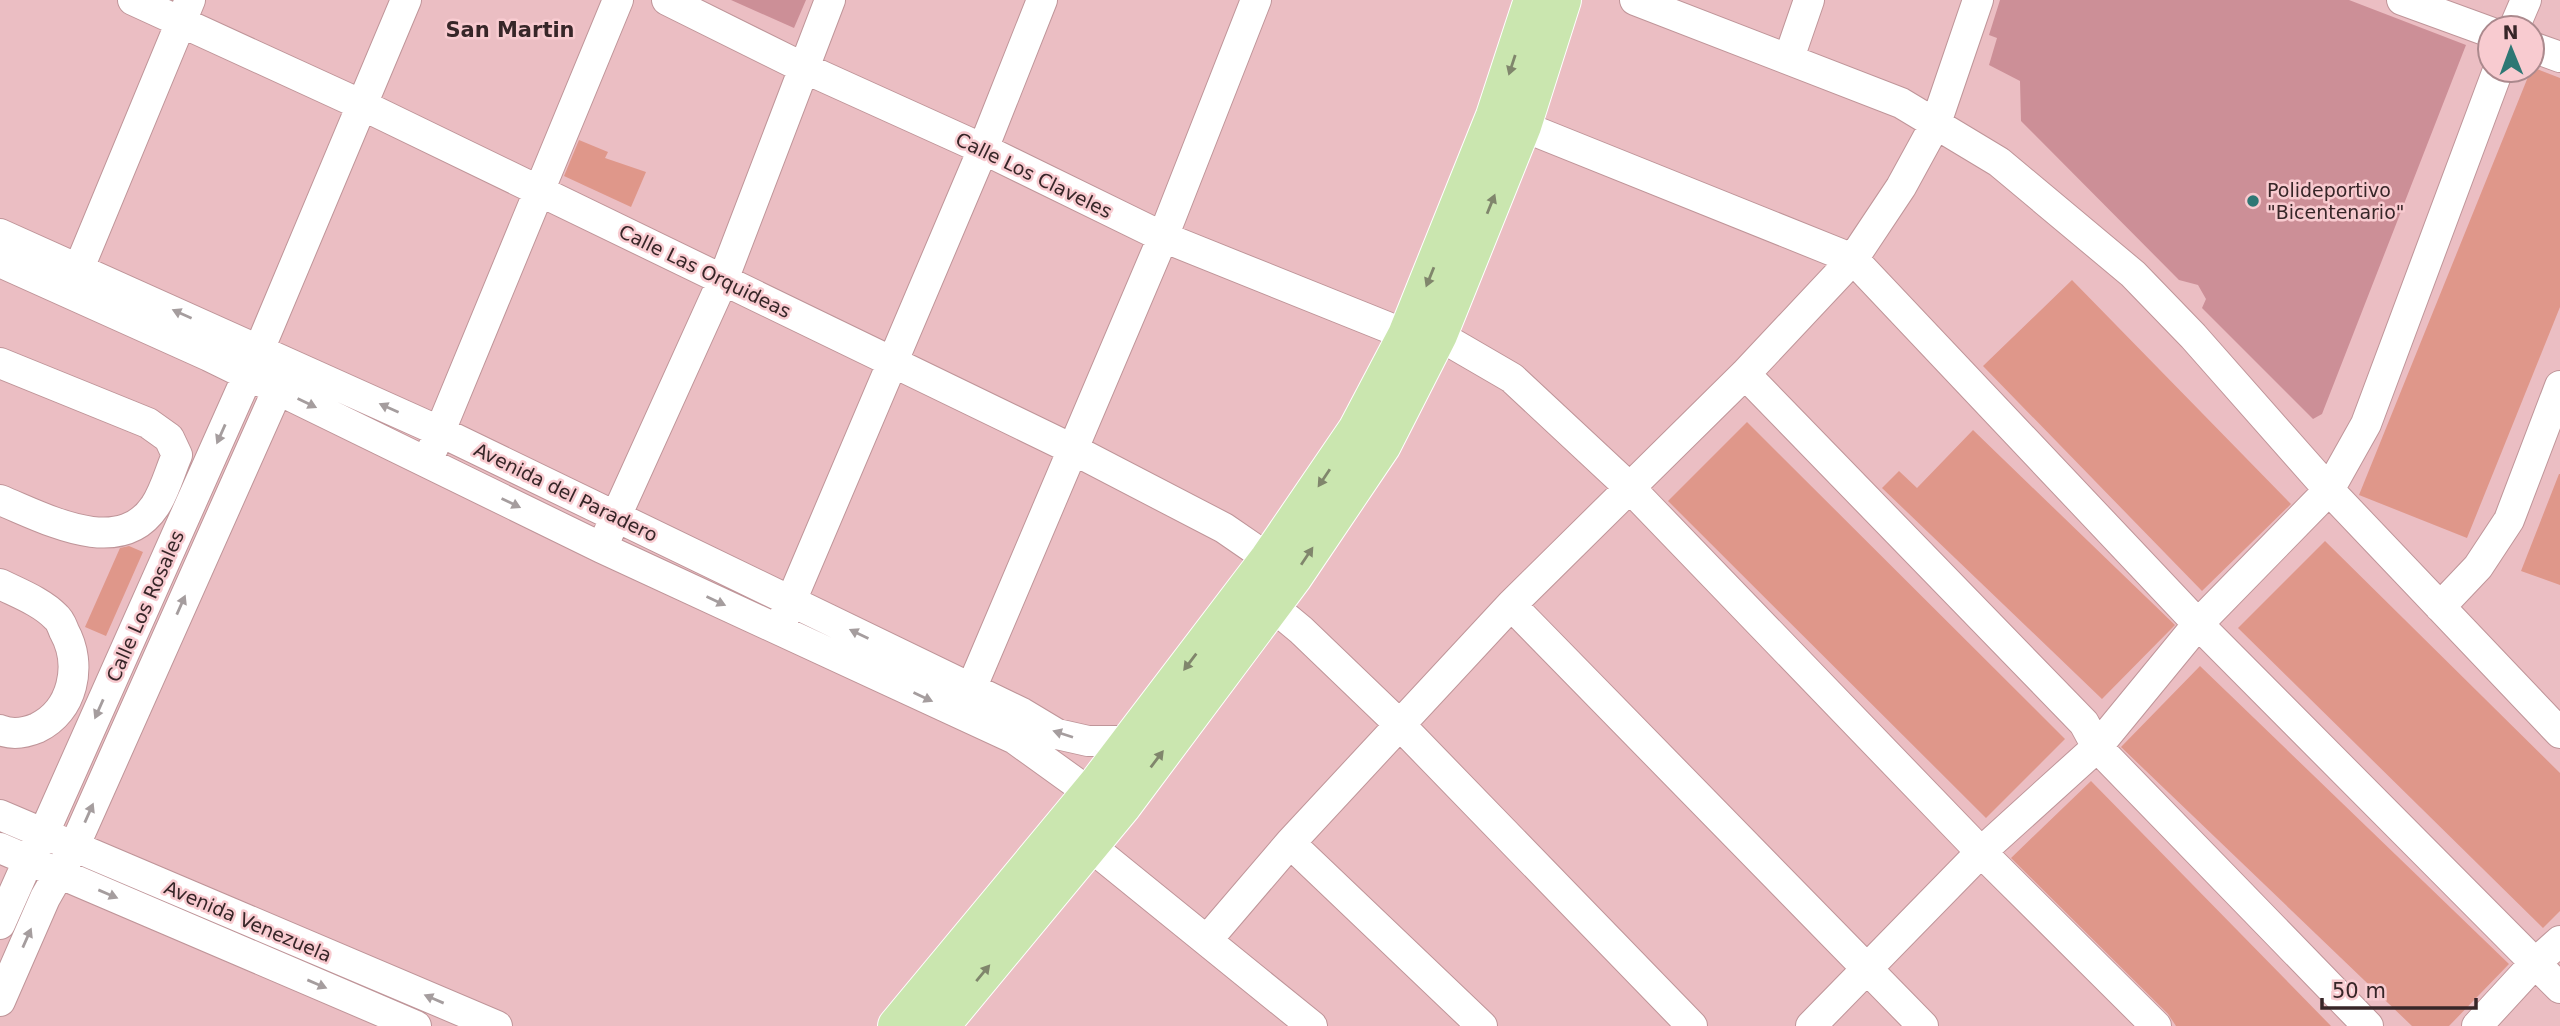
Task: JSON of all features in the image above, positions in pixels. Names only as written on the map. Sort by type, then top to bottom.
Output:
[{"type":"main road","points":[[897,1026],[1272,606],[1382,445],[1423,335],[1533,0]]},
{"type":"main road","points":[[940,1026],[1090,845],[1103,795],[1130,740],[1269,559],[1423,335],[1522,126],[1562,0]]},
{"type":"street","name":"Calle Las Orquideas","points":[[133,0],[186,11],[362,105],[1072,449],[1224,528],[1269,559]]},
{"type":"street","name":"Calle Los Rosales","points":[[0,924],[28,861],[43,835],[253,363],[406,0]]},
{"type":"street","points":[[427,461],[618,0]]},
{"type":"street","name":"Calle Los Claveles","points":[[667,0],[804,68],[983,149],[1163,237],[1423,335],[1512,378],[1630,488],[1981,852],[2156,1026]]},
{"type":"street","points":[[602,548],[723,280],[830,0]]},
{"type":"street","points":[[778,629],[983,149],[1042,0]]},
{"type":"street","points":[[971,689],[1163,237],[1256,0]]},
{"type":"street","points":[[1635,0],[1901,103],[1999,162],[2133,274],[2193,336],[2329,490],[2560,733]]},
{"type":"street","points":[[1789,58],[1809,0]]},
{"type":"street","points":[[1207,940],[1290,843],[1511,605],[1745,374],[1853,259],[1901,187],[1936,123],[1978,0]]},
{"type":"street","points":[[2402,0],[2476,27]]},
{"type":"street","points":[[73,279],[186,11]]},
{"type":"street","points":[[1811,1026],[1981,852],[2097,747],[2198,624],[2329,490],[2366,424],[2493,84]]},
{"type":"street","points":[[1522,126],[1853,259],[2198,624],[2560,988]]},
{"type":"street","name":"Avenida del Paradero","points":[[0,234],[73,279],[253,363],[441,432],[1021,713],[1057,734],[1088,741],[1130,740]]},
{"type":"street","name":"Avenida del Paradero","points":[[0,262],[73,279]]},
{"type":"street","points":[[0,363],[148,423],[169,438],[177,456],[155,506],[136,526],[115,532],[66,527],[0,500]]},
{"type":"street","points":[[1745,374],[2084,723],[2097,747],[2368,1026]]},
{"type":"street","name":"Calle Los Rosales","points":[[0,1001],[58,873],[74,847],[283,376]]},
{"type":"street","name":"Avenida del Paradero","points":[[283,376],[427,461],[602,548],[1014,739],[1103,795]]},
{"type":"street","points":[[2440,607],[2478,567],[2509,520],[2560,386]]},
{"type":"street","points":[[0,584],[28,597],[57,617],[69,639],[74,659],[74,680],[66,701],[48,722],[26,732],[0,730]]},
{"type":"street","points":[[1511,605],[1923,1026]]},
{"type":"street","points":[[1272,606],[1301,629],[1400,725],[1692,1026]]},
{"type":"street","name":"Avenida Venezuela","points":[[0,815],[497,1026]]},
{"type":"street","points":[[1290,843],[1482,1026]]},
{"type":"street","points":[[1090,845],[1312,1026]]},
{"type":"street","name":"Avenida Venezuela","points":[[0,848],[416,1026]]},
{"type":"street","points":[[2477,1026],[2534,964],[2560,941]]},
{"type":"shaded area","points":[[731,0],[806,0],[794,28]]},
{"type":"shaded area","name":"Polideportivo \"Bicentenario\"","points":[[2000,0],[2349,0],[2466,45],[2322,414],[2313,419],[2202,308],[2206,299],[2198,285],[2179,280],[2021,121],[2020,81],[1989,65],[1997,38],[1989,35]]},
{"type":"building","points":[[2546,72],[2560,78],[2560,307],[2467,538],[2359,495],[2525,84],[2546,84]]},
{"type":"building","points":[[579,140],[608,152],[605,158],[646,172],[631,207],[564,176]]},
{"type":"building","points":[[2072,280],[2291,504],[2202,591],[1983,366]]},
{"type":"building","points":[[1747,422],[2065,739],[1986,818],[1668,501]]},
{"type":"building","points":[[1973,430],[2175,625],[2102,699],[1882,488],[1899,471],[1917,488]]},
{"type":"building","points":[[2560,474],[2560,585],[2521,571]]},
{"type":"building","points":[[2325,541],[2560,773],[2560,911],[2543,928],[2238,628]]},
{"type":"building","points":[[129,546],[143,552],[106,636],[85,627],[120,548]]},
{"type":"building","points":[[2200,666],[2509,964],[2449,1026],[2412,1026],[2121,747]]},
{"type":"building","points":[[2091,781],[2331,1026],[2176,1026],[2168,1014],[2011,858]]},
{"type":"place","name":"Polideportivo \"Bicentenario\"","points":[[2253,201]]},
{"type":"district","name":"San Martin","points":[[510,30]]}]
